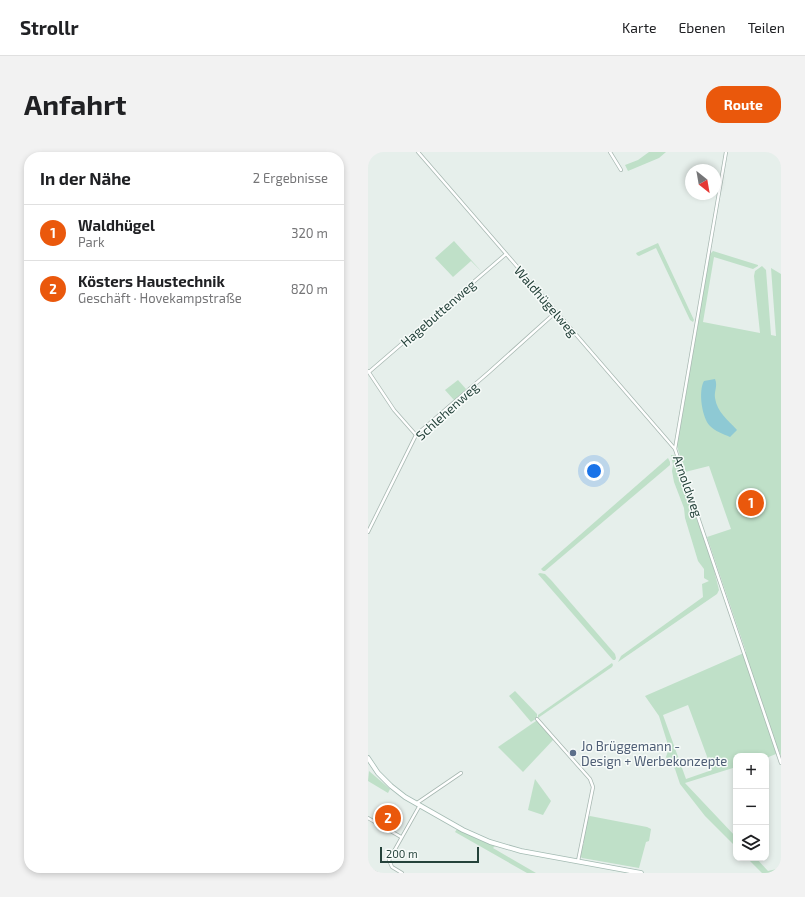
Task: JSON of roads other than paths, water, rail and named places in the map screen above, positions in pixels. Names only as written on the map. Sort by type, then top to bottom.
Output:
[{"type":"street","name":"Waldhügelweg","points":[[418,152],[675,449]]},
{"type":"street","points":[[610,152],[621,170]]},
{"type":"street","name":"Arnoldweg","points":[[726,152],[675,449],[781,763]]},
{"type":"street","name":"Hagebuttenweg","points":[[369,372],[506,254]]},
{"type":"street","name":"Schlehenweg","points":[[368,532],[416,434],[488,373],[556,312]]},
{"type":"street","points":[[369,372],[394,410],[416,434]]},
{"type":"street","points":[[537,719],[590,779],[593,787],[578,861]]},
{"type":"street","points":[[368,758],[378,773],[391,786],[418,805],[463,830],[490,842],[521,851],[641,873]]},
{"type":"street","points":[[402,873],[392,867],[389,863],[391,856],[418,805],[418,801],[460,773]]},
{"type":"street","points":[[368,818],[401,837]]},
{"type":"water","points":[[715,379],[715,398],[718,408],[723,416],[737,430],[730,437],[710,426],[703,411],[701,398],[702,385],[704,381]]},
{"type":"railway","points":[[368,868],[377,873]]},
{"type":"place","name":"Waldhügel","points":[[751,503]]},
{"type":"place","name":"Jo Brüggemann - Design + Werbekonzepte","points":[[573,753]]},
{"type":"place","name":"Kösters Haustechnik","points":[[388,818]]}]
